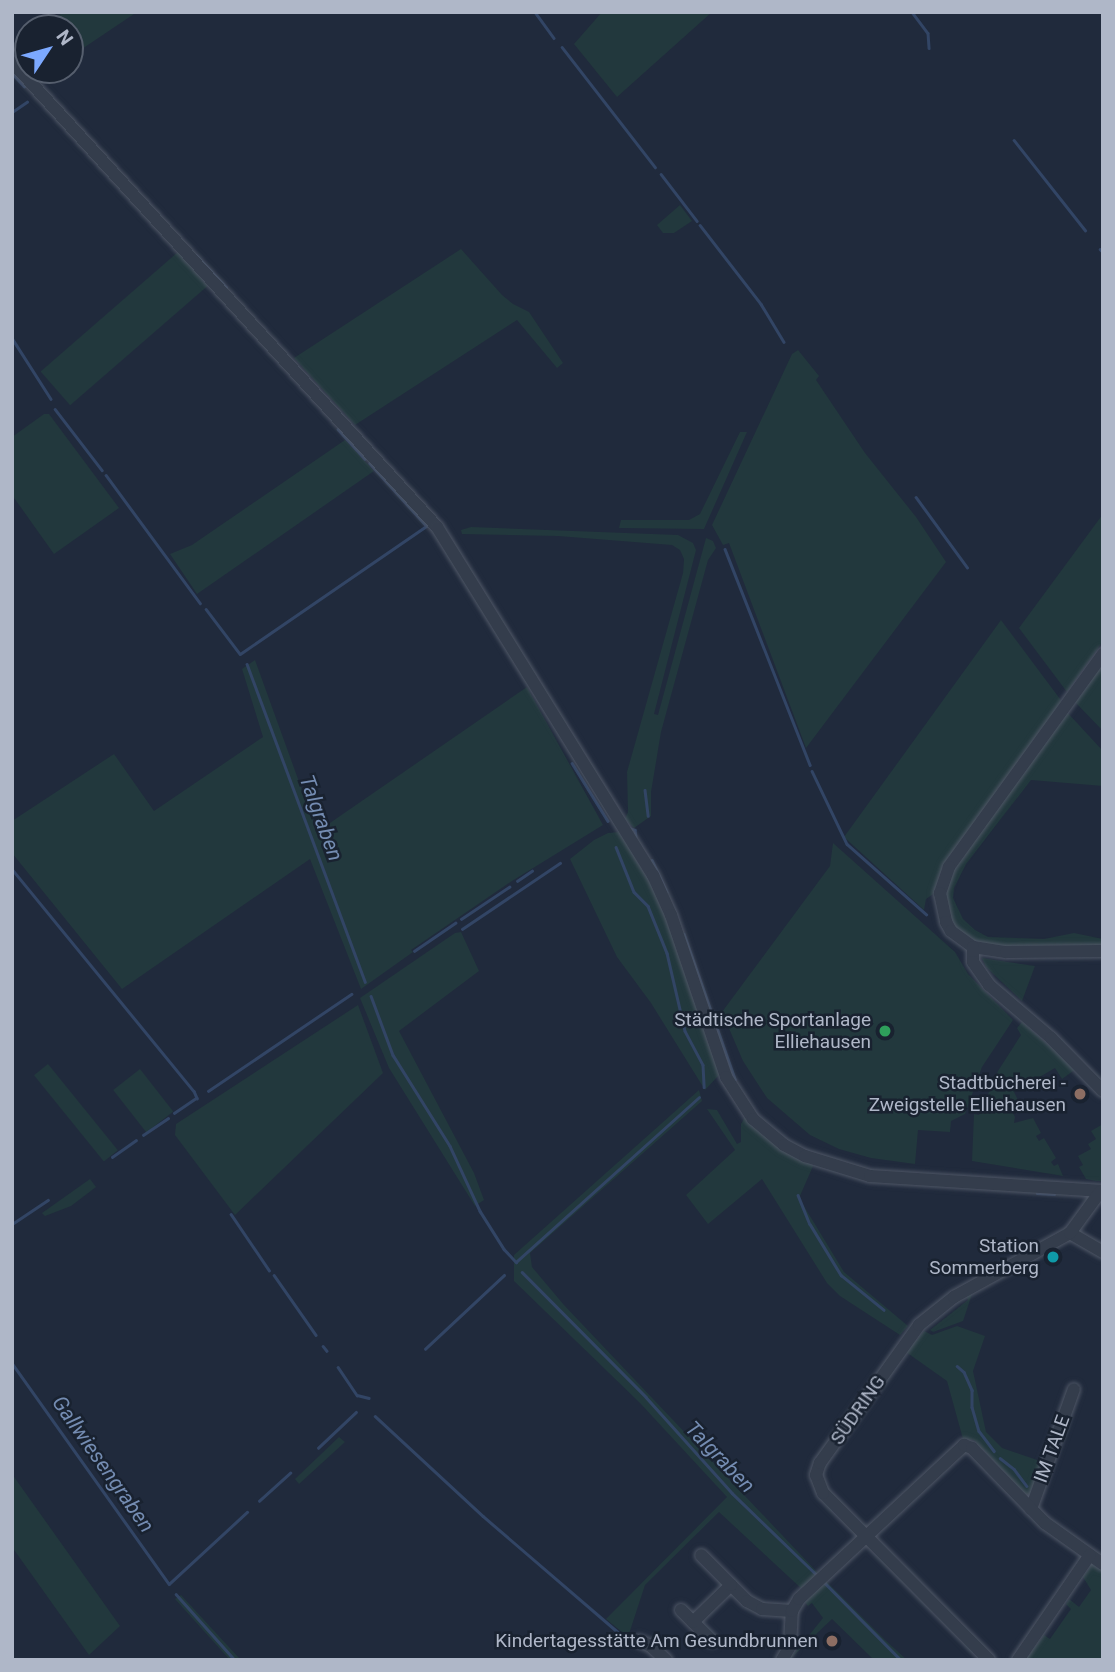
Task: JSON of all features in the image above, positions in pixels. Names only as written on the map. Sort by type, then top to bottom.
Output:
[{"type":"street","points":[[12,62],[437,527],[653,875],[671,915],[726,1077],[744,1108],[784,1145],[816,1161],[870,1176],[1101,1191]]},
{"type":"street","points":[[1103,654],[942,882],[942,907],[946,922],[958,938],[973,947],[1006,953],[1103,951]]},
{"type":"street","points":[[973,947],[973,962],[979,973],[1103,1091]]},
{"type":"street","name":"SÜDRING","points":[[989,1660],[817,1484],[816,1475],[820,1463],[907,1340],[936,1310],[1070,1233],[1101,1191]]},
{"type":"street","points":[[1070,1233],[1103,1252]]},
{"type":"street","name":"IM TALE","points":[[1031,1509],[1074,1389]]},
{"type":"street","points":[[782,1660],[790,1646],[792,1611],[799,1599],[961,1447],[967,1445],[1056,1533],[1103,1564]]},
{"type":"street","points":[[701,1555],[747,1601],[762,1609],[792,1611]]},
{"type":"street","points":[[1018,1660],[1090,1555]]},
{"type":"street","points":[[693,1622],[731,1585]]},
{"type":"street","points":[[681,1610],[712,1641]]},
{"type":"street","points":[[639,1641],[651,1646],[666,1660]]},
{"type":"green space","points":[[137,12],[84,48],[84,14],[61,14]]},
{"type":"green space","points":[[602,12],[712,12],[617,97],[574,44]]},
{"type":"green space","points":[[680,205],[692,221],[674,233],[663,233],[657,225]]},
{"type":"green space","points":[[461,249],[502,295],[529,312],[563,363],[557,368],[517,320],[355,425],[294,358]]},
{"type":"green space","points":[[178,252],[208,286],[70,405],[41,371]]},
{"type":"green space","points":[[798,350],[819,376],[816,380],[865,453],[916,517],[946,562],[806,748],[729,543],[723,545],[712,525],[792,354]]},
{"type":"green space","points":[[44,414],[49,414],[119,508],[54,554],[12,495],[12,437]]},
{"type":"green space","points":[[740,432],[747,432],[704,529],[619,528],[621,520],[689,520],[700,514]]},
{"type":"green space","points":[[345,440],[374,471],[197,594],[170,554],[192,545]]},
{"type":"green space","points":[[1103,514],[1103,641],[1067,692],[1019,628]]},
{"type":"green space","points":[[471,527],[678,535],[693,543],[696,550],[654,714],[658,715],[706,538],[713,541],[716,548],[708,560],[661,732],[651,792],[651,816],[634,828],[625,819],[628,812],[627,772],[683,573],[684,559],[680,550],[672,545],[558,536],[462,534],[461,530]]},
{"type":"green space","points":[[1001,620],[1063,703],[936,892],[926,899],[924,910],[844,837]]},
{"type":"green space","points":[[255,660],[315,826],[327,825],[527,687],[603,825],[512,881],[411,950],[413,952],[361,989],[310,859],[122,989],[12,853],[12,821],[114,754],[154,811],[263,737],[242,669]]},
{"type":"green space","points":[[1103,664],[1103,731],[1075,702]]},
{"type":"green space","points":[[1066,711],[1103,751],[1103,786],[1031,780],[966,864],[954,888],[953,898],[963,919],[988,937],[1044,939],[1074,933],[1103,939],[1103,947],[995,948],[966,938],[950,921],[945,902],[948,879]]},
{"type":"green space","points":[[619,832],[652,886],[673,936],[720,1074],[705,1090],[651,1003],[617,957],[570,859],[594,840],[608,833]]},
{"type":"green space","name":"Städtische Sportanlage Elliehausen","points":[[833,843],[955,952],[968,974],[1013,1020],[982,1067],[965,1114],[951,1121],[950,1132],[918,1130],[915,1164],[871,1158],[839,1149],[810,1135],[767,1098],[743,1061],[722,1012],[830,866]]},
{"type":"green space","points":[[461,932],[479,971],[399,1031],[474,1173],[484,1200],[475,1206],[389,1068],[360,998],[455,933]]},
{"type":"green space","points":[[982,958],[1035,966],[1022,1001],[986,967]]},
{"type":"green space","points":[[358,1005],[383,1073],[235,1215],[175,1135],[176,1124]]},
{"type":"green space","points":[[1022,1022],[1076,1069],[1062,1079],[1055,1068],[1014,1092],[1018,1100],[1009,1105],[1015,1117],[1014,1123],[1033,1118],[1041,1133],[1036,1136],[1039,1141],[1044,1138],[1056,1158],[1051,1162],[1054,1166],[1058,1164],[1063,1176],[972,1161],[974,1114],[979,1115],[998,1071],[1021,1035],[1017,1028]]},
{"type":"green space","points":[[48,1064],[118,1150],[104,1162],[34,1075]]},
{"type":"green space","points":[[140,1069],[173,1112],[146,1132],[113,1090]]},
{"type":"green space","points":[[699,1090],[702,1101],[530,1253],[532,1267],[564,1305],[819,1574],[803,1590],[719,1512],[645,1585],[628,1637],[606,1619],[727,1497],[640,1403],[514,1281],[514,1255]]},
{"type":"green space","points":[[707,1109],[717,1110],[737,1144],[741,1142],[741,1124],[745,1117],[814,1164],[799,1198],[844,1272],[908,1326],[900,1335],[840,1296],[827,1283],[762,1179],[708,1224],[686,1195],[735,1150]]},
{"type":"green space","points":[[1103,1124],[1103,1181],[1086,1179],[1079,1167],[1083,1165],[1078,1156],[1091,1149],[1088,1144],[1096,1139],[1091,1131]]},
{"type":"green space","points":[[90,1179],[96,1187],[71,1206],[45,1216],[42,1213]]},
{"type":"green space","points":[[973,1291],[963,1321],[933,1332],[930,1330],[968,1300],[965,1295]]},
{"type":"green space","points":[[957,1326],[985,1336],[973,1371],[986,1432],[1002,1448],[1043,1462],[1031,1494],[1025,1494],[974,1440],[963,1439],[947,1381],[906,1352],[924,1331],[932,1335]]},
{"type":"green space","points":[[339,1437],[345,1442],[299,1484],[295,1479]]},
{"type":"green space","points":[[12,1474],[120,1626],[89,1655],[12,1547]]},
{"type":"green space","points":[[1092,1564],[1103,1571],[1103,1660],[1025,1660],[1044,1635],[1050,1639],[1071,1609],[1066,1604],[1069,1599],[1079,1607],[1091,1590],[1083,1577]]},
{"type":"green space","points":[[825,1580],[907,1660],[874,1660],[832,1619],[789,1660],[823,1618],[812,1603],[808,1606],[804,1601]]},
{"type":"green space","points":[[181,1595],[241,1660],[230,1660],[175,1599]]},
{"type":"waterway","points":[[535,12],[554,38]]},
{"type":"waterway","points":[[912,12],[928,33],[929,48]]},
{"type":"waterway","points":[[562,47],[655,167]]},
{"type":"waterway","points":[[12,73],[24,86]]},
{"type":"waterway","points":[[12,112],[27,102]]},
{"type":"waterway","points":[[1014,140],[1085,230]]},
{"type":"waterway","points":[[661,174],[697,221]]},
{"type":"waterway","points":[[700,225],[761,304],[784,342]]},
{"type":"waterway","points":[[1100,249],[1103,252]]},
{"type":"waterway","points":[[196,255],[226,287]]},
{"type":"waterway","name":"Talgraben","points":[[12,338],[51,399]]},
{"type":"waterway","name":"Talgraben","points":[[55,409],[102,470]]},
{"type":"waterway","points":[[338,429],[365,459]]},
{"type":"waterway","points":[[206,609],[240,654],[426,526],[370,464]]},
{"type":"waterway","name":"Talgraben","points":[[106,475],[200,603]]},
{"type":"waterway","points":[[916,497],[967,567]]},
{"type":"waterway","points":[[725,549],[810,765]]},
{"type":"waterway","name":"Talgraben","points":[[247,664],[365,982]]},
{"type":"waterway","points":[[572,763],[608,821]]},
{"type":"waterway","points":[[812,771],[847,844],[926,914]]},
{"type":"waterway","points":[[645,790],[648,816]]},
{"type":"waterway","points":[[629,828],[635,830],[636,837]]},
{"type":"waterway","points":[[616,847],[634,892],[648,906],[667,953],[685,1031],[703,1065],[704,1087]]},
{"type":"waterway","points":[[652,860],[667,892]]},
{"type":"waterway","points":[[462,929],[560,863]]},
{"type":"waterway","points":[[12,869],[194,1091],[197,1098],[175,1113]]},
{"type":"waterway","points":[[517,881],[532,871]]},
{"type":"waterway","points":[[461,919],[509,887]]},
{"type":"waterway","points":[[414,951],[455,923]]},
{"type":"waterway","points":[[684,934],[735,1079]]},
{"type":"waterway","points":[[208,1091],[351,994]]},
{"type":"waterway","name":"Talgraben","points":[[371,996],[393,1055],[450,1146],[480,1211],[504,1249],[516,1262],[699,1097]]},
{"type":"waterway","points":[[143,1135],[168,1118]]},
{"type":"waterway","points":[[112,1157],[136,1140]]},
{"type":"waterway","points":[[1037,1193],[1054,1194]]},
{"type":"waterway","points":[[798,1195],[810,1224],[841,1275],[884,1310]]},
{"type":"waterway","name":"Gallwiesengraben","points":[[12,1224],[48,1200]]},
{"type":"waterway","points":[[231,1214],[269,1270]]},
{"type":"waterway","name":"Talgraben","points":[[522,1272],[646,1397],[732,1493],[817,1575]]},
{"type":"waterway","points":[[274,1275],[316,1335]]},
{"type":"waterway","points":[[425,1349],[504,1275]]},
{"type":"waterway","points":[[323,1346],[327,1351]]},
{"type":"waterway","name":"Gallwiesengraben","points":[[12,1363],[169,1584],[247,1512]]},
{"type":"waterway","points":[[957,1366],[964,1372],[972,1390],[972,1407],[979,1431],[994,1451]]},
{"type":"waterway","points":[[338,1367],[357,1395],[369,1398]]},
{"type":"waterway","points":[[318,1448],[356,1412]]},
{"type":"waterway","points":[[375,1416],[483,1516],[619,1633]]},
{"type":"waterway","points":[[1000,1458],[1014,1469],[1027,1486]]},
{"type":"waterway","points":[[259,1501],[290,1473]]},
{"type":"waterway","name":"Talgraben","points":[[824,1582],[901,1660]]},
{"type":"waterway","name":"Gallwiesengraben","points":[[176,1594],[235,1660]]},
{"type":"place","name":"Städtische Sportanlage Elliehausen","points":[[885,1031]]},
{"type":"place","name":"Stadtbücherei - Zweigstelle Elliehausen","points":[[1080,1094]]},
{"type":"place","name":"Station Sommerberg","points":[[1053,1257]]},
{"type":"place","name":"Kindertagesstätte Am Gesundbrunnen","points":[[832,1641]]}]
